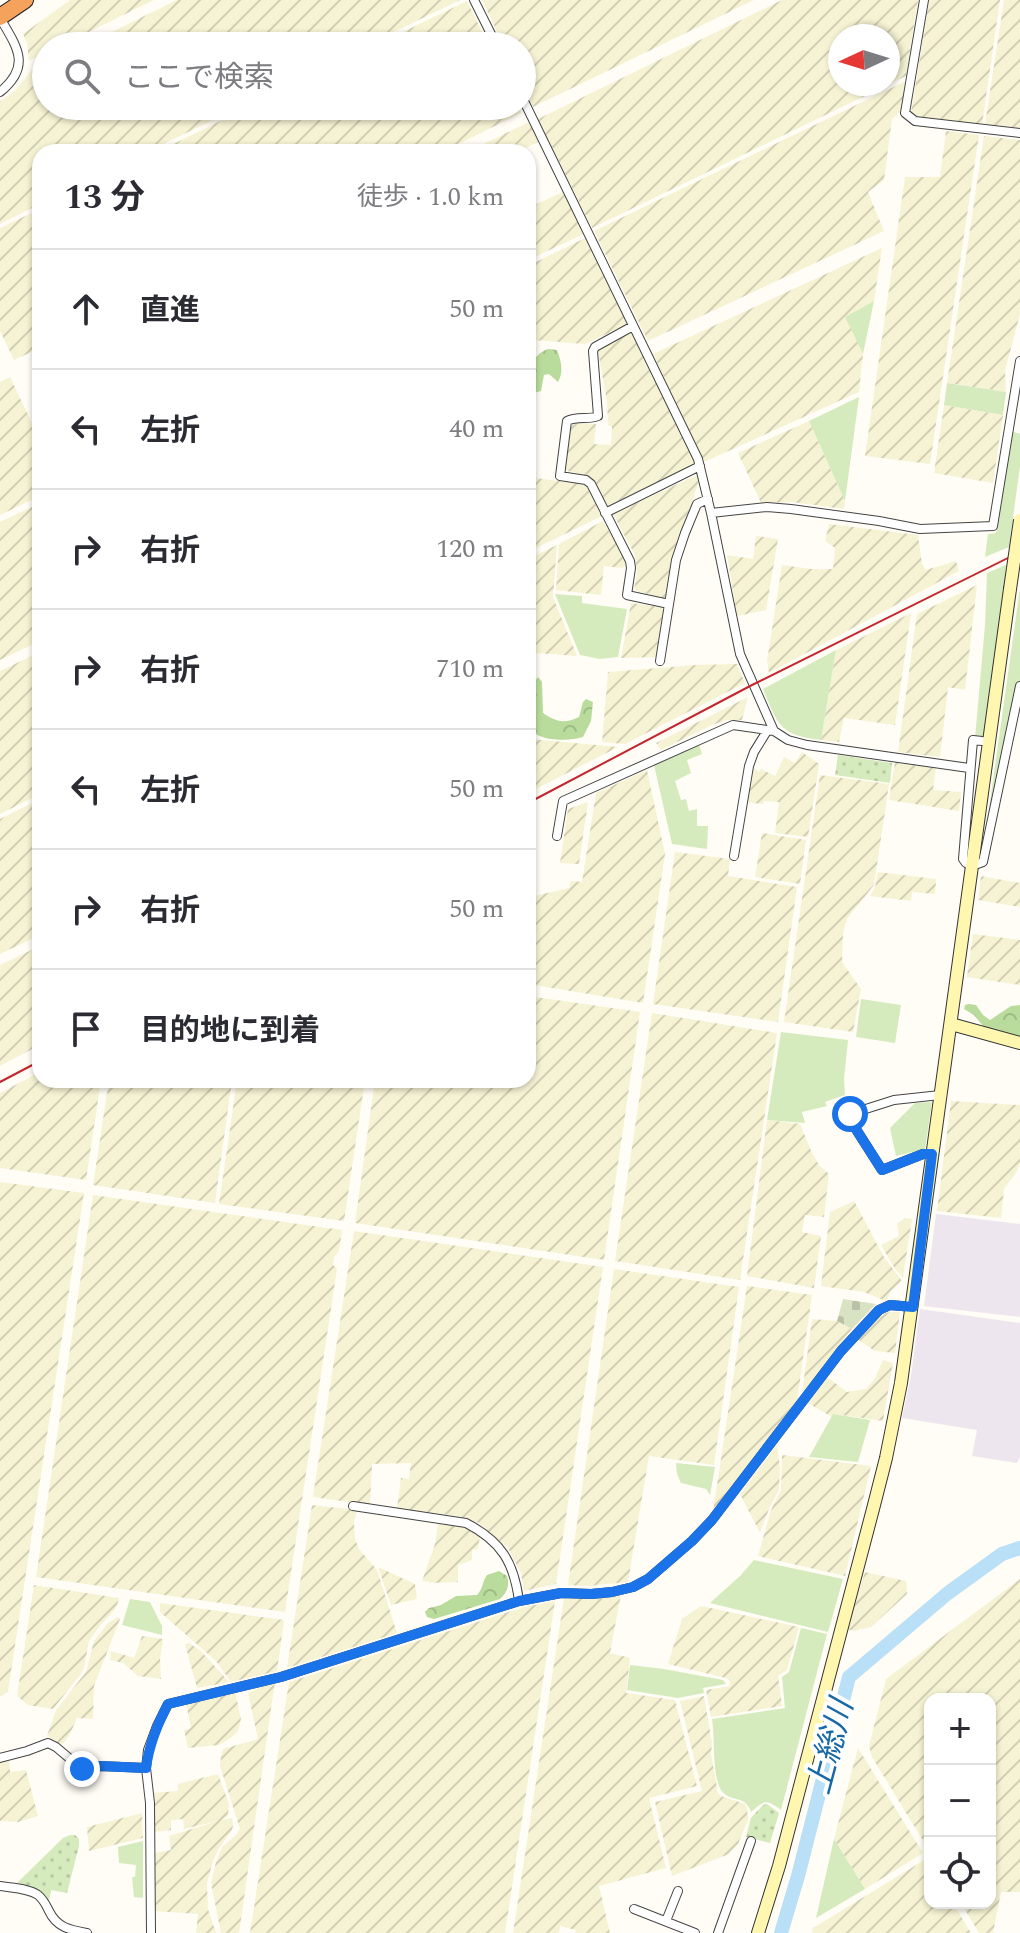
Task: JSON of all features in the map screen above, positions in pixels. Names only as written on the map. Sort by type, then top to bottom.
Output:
[{"type":"highway","points":[[0,18],[25,0]]},
{"type":"street","points":[[474,0],[490,32]]},
{"type":"street","points":[[924,0],[905,113],[915,121],[1020,133]]},
{"type":"street","points":[[0,18],[20,58],[18,71],[0,92]]},
{"type":"street","points":[[533,120],[698,459],[740,654],[770,731]]},
{"type":"street","points":[[633,326],[593,351],[598,416],[567,421],[560,476],[586,480],[591,484],[630,561],[627,595],[669,604]]},
{"type":"street","points":[[711,513],[767,507],[920,529],[993,526],[1020,361]]},
{"type":"street","points":[[1010,423],[1020,424]]},
{"type":"street","points":[[605,513],[700,466]]},
{"type":"street","points":[[660,661],[676,560],[697,504],[708,499]]},
{"type":"street","points":[[758,1933],[779,1866],[886,1458],[901,1383],[1020,520]]},
{"type":"street","points":[[982,741],[973,740],[969,768],[963,859],[972,866],[983,862],[1020,686]]},
{"type":"street","points":[[557,836],[563,801],[733,725],[770,731],[807,745],[969,768]]},
{"type":"street","points":[[734,856],[749,766],[754,752],[770,731]]},
{"type":"street","points":[[997,743],[1009,744]]},
{"type":"street","points":[[951,1024],[1020,1043]]},
{"type":"street","points":[[932,1154],[923,1154],[882,1170],[852,1123],[850,1114],[894,1100],[940,1095]]},
{"type":"street","points":[[151,1933],[150,1803],[146,1768],[148,1750],[168,1704],[281,1677],[519,1601],[561,1593],[591,1594],[633,1587],[648,1579],[712,1520],[841,1351],[879,1310],[890,1305],[913,1307]]},
{"type":"street","points":[[353,1506],[466,1523],[481,1531],[512,1566],[519,1601]]},
{"type":"street","points":[[0,1758],[48,1743],[82,1769],[100,1766],[146,1768]]},
{"type":"street","points":[[718,1933],[751,1841]]},
{"type":"street","points":[[0,1886],[33,1892],[43,1900],[57,1924],[87,1933]]},
{"type":"street","points":[[666,1921],[678,1891]]},
{"type":"street","points":[[634,1909],[695,1933]]},
{"type":"shaded area","points":[[70,0],[154,0],[89,32],[32,32],[32,60],[29,61],[23,34]]},
{"type":"shaded area","points":[[177,0],[460,0],[394,32],[112,32]]},
{"type":"shaded area","points":[[482,0],[754,0],[536,106],[536,32],[497,32]]},
{"type":"shaded area","points":[[782,0],[918,0],[906,76],[900,79],[900,24],[828,24],[828,96],[865,96],[592,228],[538,119]]},
{"type":"shaded area","points":[[929,0],[1000,0],[982,125],[919,117],[911,113]]},
{"type":"shaded area","points":[[1004,0],[1020,0],[1020,128],[985,124]]},
{"type":"shaded area","points":[[467,1],[482,32],[403,32]]},
{"type":"shaded area","points":[[32,70],[32,120],[213,120],[164,144],[32,144],[32,208],[0,224],[0,101],[13,93]]},
{"type":"shaded area","points":[[906,81],[902,110],[892,119],[884,180],[868,192],[884,231],[648,341],[594,231],[875,96],[900,96],[900,84]]},
{"type":"shaded area","points":[[222,120],[507,120],[458,144],[173,144]]},
{"type":"shaded area","points":[[529,122],[538,142],[534,144],[484,144]]},
{"type":"shaded area","points":[[946,131],[979,135],[930,464],[865,456],[905,177],[940,177]]},
{"type":"shaded area","points":[[984,136],[1020,140],[1020,314],[1005,371],[1006,392],[947,383]]},
{"type":"shaded area","points":[[565,191],[584,234],[536,256],[536,204]]},
{"type":"shaded area","points":[[32,213],[32,352],[14,360],[0,331],[0,228]]},
{"type":"shaded area","points":[[585,238],[628,324],[585,344],[536,340],[536,262]]},
{"type":"shaded area","points":[[882,248],[874,301],[846,317],[863,354],[859,392],[704,462],[653,354]]},
{"type":"shaded area","points":[[632,332],[695,462],[693,466],[605,507],[590,477],[565,470],[571,426],[578,423],[596,424],[594,444],[611,445],[612,427],[608,425],[598,351],[601,346]]},
{"type":"shaded area","points":[[10,377],[32,423],[32,500],[0,515],[0,382]]},
{"type":"shaded area","points":[[944,405],[1003,415],[993,483],[934,473]]},
{"type":"shaded area","points":[[809,421],[845,501],[844,509],[791,502],[761,503],[738,453]]},
{"type":"shaded area","points":[[697,475],[699,480],[668,578],[665,599],[634,590],[637,572],[635,555],[613,514]]},
{"type":"shaded area","points":[[536,478],[582,484],[602,516],[536,548]]},
{"type":"shaded area","points":[[32,507],[32,645],[0,660],[0,522]]},
{"type":"shaded area","points":[[603,521],[625,559],[625,566],[604,566],[601,595],[556,590],[559,544]]},
{"type":"shaded area","points":[[829,524],[918,535],[922,564],[926,570],[956,561],[959,571],[769,673],[767,661],[782,565],[833,569],[835,548],[825,541]]},
{"type":"shaded area","points":[[756,536],[778,539],[766,610],[737,616],[727,555],[753,559]]},
{"type":"shaded area","points":[[557,545],[553,597],[577,656],[536,655],[536,555]]},
{"type":"shaded area","points":[[977,585],[965,690],[948,687],[940,757],[898,752],[917,614]]},
{"type":"shaded area","points":[[631,603],[667,608],[657,657],[621,658]]},
{"type":"shaded area","points":[[911,613],[895,725],[844,718],[839,742],[821,740],[836,650]]},
{"type":"shaded area","points":[[32,656],[32,798],[0,814],[0,671]]},
{"type":"shaded area","points":[[737,664],[745,683],[625,744],[602,742],[608,672]]},
{"type":"shaded area","points":[[748,697],[742,720],[727,720],[712,725],[661,750],[656,743]]},
{"type":"shaded area","points":[[536,739],[618,747],[536,789]]},
{"type":"shaded area","points":[[802,752],[819,764],[808,837],[775,833],[779,802],[745,802],[752,766],[759,772],[761,769],[775,776],[784,757],[795,763]]},
{"type":"shaded area","points":[[895,762],[936,767],[933,790],[961,792],[959,811],[889,800]]},
{"type":"shaded area","points":[[647,770],[665,854],[643,1003],[536,985],[536,896],[569,888],[571,881],[582,882],[596,793]]},
{"type":"shaded area","points":[[820,775],[889,784],[874,885],[847,919],[843,933],[842,962],[861,989],[853,1032],[784,1022]]},
{"type":"shaded area","points":[[588,802],[579,864],[560,863],[568,809]]},
{"type":"shaded area","points":[[32,803],[32,939],[0,954],[0,819]]},
{"type":"shaded area","points":[[762,833],[806,840],[800,884],[755,877]]},
{"type":"shaded area","points":[[675,852],[730,859],[728,876],[797,887],[778,1022],[653,1004]]},
{"type":"shaded area","points":[[878,872],[936,879],[935,894],[912,892],[911,901],[870,896]]},
{"type":"shaded area","points":[[981,876],[1020,883],[1020,907],[978,900]]},
{"type":"shaded area","points":[[973,934],[1020,940],[1020,985],[967,977]]},
{"type":"shaded area","points":[[32,950],[32,1049],[0,1066],[0,965]]},
{"type":"shaded area","points":[[536,997],[640,1012],[604,1260],[355,1223],[374,1088],[536,1088]]},
{"type":"shaded area","points":[[652,1013],[777,1033],[740,1280],[615,1261]]},
{"type":"shaded area","points":[[32,1076],[32,1088],[100,1088],[86,1180],[0,1168],[0,1093]]},
{"type":"shaded area","points":[[108,1088],[231,1088],[215,1203],[93,1185]]},
{"type":"shaded area","points":[[236,1088],[364,1088],[344,1221],[219,1204]]},
{"type":"shaded area","points":[[951,1101],[1020,1105],[1020,1164],[1004,1189],[1001,1218],[937,1211]]},
{"type":"shaded area","points":[[767,1120],[800,1124],[812,1153],[829,1174],[824,1217],[805,1215],[802,1232],[821,1236],[814,1288],[747,1276]]},
{"type":"shaded area","points":[[0,1182],[84,1193],[8,1691],[0,1697]]},
{"type":"shaded area","points":[[93,1195],[342,1230],[339,1251],[334,1257],[333,1265],[337,1269],[285,1612],[36,1577]]},
{"type":"shaded area","points":[[854,1201],[884,1257],[902,1281],[886,1301],[864,1292],[821,1286],[830,1212]]},
{"type":"shaded area","points":[[936,1214],[1020,1224],[1020,1317],[924,1306]]},
{"type":"shaded area","points":[[905,1218],[912,1219],[903,1277],[881,1245],[899,1236],[897,1224]]},
{"type":"shaded area","points":[[354,1231],[603,1267],[556,1584],[524,1591],[521,1573],[508,1548],[479,1523],[457,1516],[397,1508],[401,1478],[409,1479],[411,1463],[372,1464],[370,1505],[313,1497]]},
{"type":"shaded area","points":[[614,1269],[739,1287],[714,1465],[649,1456],[628,1582],[568,1585]]},
{"type":"shaded area","points":[[747,1286],[812,1295],[797,1401],[713,1512]]},
{"type":"shaded area","points":[[920,1309],[1020,1323],[1020,1457],[1017,1463],[972,1456],[977,1430],[902,1418]]},
{"type":"shaded area","points":[[900,1312],[895,1353],[875,1351],[857,1339],[881,1315]]},
{"type":"shaded area","points":[[812,1319],[837,1321],[852,1329],[802,1393]]},
{"type":"shaded area","points":[[883,1360],[893,1363],[883,1421],[834,1414],[832,1417],[808,1403],[827,1377],[847,1392],[866,1389]]},
{"type":"shaded area","points":[[777,1445],[779,1490],[760,1533],[740,1494]]},
{"type":"shaded area","points":[[782,1455],[871,1466],[845,1576],[758,1556],[771,1510],[781,1490]]},
{"type":"shaded area","points":[[312,1505],[357,1510],[355,1539],[359,1549],[377,1570],[397,1633],[287,1668]]},
{"type":"shaded area","points":[[438,1523],[461,1526],[480,1536],[478,1549],[472,1550],[472,1560],[458,1565],[458,1582],[422,1581],[435,1544]]},
{"type":"shaded area","points":[[378,1567],[415,1584],[417,1599],[391,1605]]},
{"type":"shaded area","points":[[865,1572],[906,1581],[907,1594],[871,1627],[854,1631],[847,1629]]},
{"type":"shaded area","points":[[1020,1579],[1020,1892],[1001,1892],[993,1933],[979,1933],[965,1909],[996,1909],[996,1693],[924,1693],[924,1842],[872,1757],[869,1746],[886,1679]]},
{"type":"shaded area","points":[[34,1585],[119,1598],[116,1608],[89,1641],[81,1674],[53,1709],[28,1705],[17,1696]]},
{"type":"shaded area","points":[[621,1594],[610,1653],[630,1658],[626,1693],[675,1700],[697,1786],[649,1798],[666,1868],[599,1886],[610,1933],[575,1933],[576,1930],[560,1926],[559,1933],[513,1933],[564,1598]]},
{"type":"shaded area","points":[[555,1601],[505,1933],[250,1933],[289,1682],[524,1607]]},
{"type":"shaded area","points":[[160,1603],[284,1620],[277,1671],[231,1682],[216,1661],[160,1612]]},
{"type":"shaded area","points":[[701,1606],[799,1627],[787,1670],[778,1676],[782,1706],[711,1717],[706,1690],[730,1686],[730,1681],[668,1664],[682,1619]]},
{"type":"shaded area","points":[[118,1617],[120,1619],[94,1686],[93,1719],[77,1718],[62,1745],[47,1736],[56,1710],[86,1672],[94,1641],[108,1623]]},
{"type":"shaded area","points":[[142,1636],[163,1639],[161,1679],[138,1676],[123,1663],[110,1660],[111,1651],[134,1658]]},
{"type":"shaded area","points":[[189,1643],[201,1651],[229,1682],[197,1688],[185,1644]]},
{"type":"shaded area","points":[[275,1681],[239,1933],[221,1933],[211,1883],[222,1847],[240,1829],[220,1766],[221,1756],[223,1749],[258,1739],[248,1693]]},
{"type":"shaded area","points":[[235,1691],[241,1719],[238,1731],[219,1745],[188,1748],[184,1730],[191,1728],[186,1703]]},
{"type":"shaded area","points":[[704,1696],[718,1793],[745,1804],[748,1820],[738,1844],[729,1854],[672,1876],[655,1802],[702,1791],[680,1701]]},
{"type":"shaded area","points":[[858,1748],[923,1853],[865,1889],[834,1839]]},
{"type":"shaded area","points":[[9,1760],[10,1772],[26,1770],[38,1816],[18,1822],[0,1821],[0,1762]]},
{"type":"shaded area","points":[[218,1774],[229,1804],[228,1815],[222,1820],[232,1818],[233,1826],[213,1861],[207,1883],[208,1909],[216,1933],[196,1933],[198,1914],[154,1911],[154,1853],[171,1850],[169,1836],[218,1821],[184,1829],[183,1819],[171,1820],[171,1830],[155,1832],[152,1793],[178,1791],[178,1784]]},
{"type":"shaded area","points":[[142,1813],[143,1838],[89,1851],[87,1827]]},
{"type":"shaded area","points":[[924,1860],[924,1909],[957,1909],[971,1933],[812,1933],[813,1928]]},
{"type":"green space","points":[[874,301],[863,354],[845,317]]},
{"type":"green space","points":[[557,350],[561,374],[558,382],[549,374],[544,375],[541,391],[536,392],[536,358],[543,352]]},
{"type":"green space","points":[[947,383],[1006,392],[1003,415],[944,405]]},
{"type":"green space","points":[[859,397],[845,501],[809,421]]},
{"type":"green space","points":[[1011,431],[1020,434],[1020,466],[1009,547],[985,557],[988,534],[996,533]]},
{"type":"green space","points":[[1008,564],[985,740],[975,738],[987,573]]},
{"type":"green space","points":[[1020,588],[1020,679],[985,837]]},
{"type":"green space","points":[[555,594],[582,596],[582,603],[627,609],[618,657],[600,659],[580,655]]},
{"type":"green space","points":[[836,650],[821,740],[788,731],[777,720],[763,689]]},
{"type":"green space","points":[[538,677],[542,682],[543,713],[552,718],[561,721],[574,719],[579,717],[586,699],[593,702],[591,721],[583,737],[554,739],[536,734]]},
{"type":"green space","points":[[699,744],[702,754],[687,760],[691,773],[675,781],[681,800],[686,799],[689,811],[697,809],[697,826],[708,826],[707,849],[672,844],[654,765]]},
{"type":"green space","points":[[838,755],[892,763],[890,783],[835,775]]},
{"type":"green space","points":[[861,999],[901,1005],[895,1043],[856,1037]]},
{"type":"green space","points":[[969,1004],[976,1005],[990,1020],[1011,1006],[1020,1005],[1020,1037],[984,1027],[964,1009]]},
{"type":"green space","points":[[781,1032],[848,1040],[845,1095],[825,1102],[827,1106],[802,1112],[805,1123],[767,1120]]},
{"type":"green space","points":[[932,1102],[925,1149],[896,1156],[890,1128],[915,1103]]},
{"type":"green space","points":[[843,1299],[876,1304],[852,1329],[837,1321]]},
{"type":"green space","points":[[833,1414],[870,1420],[858,1462],[809,1457]]},
{"type":"green space","points":[[676,1463],[715,1467],[710,1495],[706,1489],[681,1483]]},
{"type":"green space","points":[[754,1560],[843,1579],[828,1632],[710,1603]]},
{"type":"green space","points":[[499,1571],[507,1576],[508,1583],[500,1599],[434,1619],[427,1617],[425,1612],[429,1608],[456,1596],[477,1595],[487,1575]]},
{"type":"green space","points":[[130,1599],[150,1602],[162,1626],[162,1635],[122,1625]]},
{"type":"green space","points":[[801,1628],[827,1634],[781,1810],[766,1802],[751,1812],[745,1803],[724,1794],[718,1783],[712,1719],[785,1708],[782,1677],[789,1672]]},
{"type":"green space","points":[[630,1665],[723,1680],[726,1684],[703,1688],[704,1693],[678,1698],[627,1690]]},
{"type":"green space","points":[[767,1804],[779,1813],[770,1843],[746,1837],[751,1818]]},
{"type":"green space","points":[[70,1835],[79,1839],[79,1846],[67,1893],[51,1890],[49,1901],[36,1889],[17,1883],[63,1838]]},
{"type":"green space","points":[[834,1839],[865,1889],[816,1918]]},
{"type":"green space","points":[[143,1841],[143,1898],[134,1897],[132,1877],[135,1877],[136,1865],[119,1863],[118,1847]]},
{"type":"waterway","name":"上総川","points":[[781,1933],[849,1677],[948,1593],[1002,1554],[1020,1548]]},
{"type":"railway","points":[[536,799],[752,685],[1020,552]]},
{"type":"railway","points":[[0,1082],[32,1065]]},
{"type":"route","points":[[82,1769],[100,1766],[146,1768],[148,1750],[168,1704],[281,1677],[519,1601],[561,1593],[612,1592],[633,1587],[648,1579],[712,1520],[841,1351],[879,1310],[897,1304],[913,1307],[932,1154],[923,1154],[882,1170],[852,1123],[850,1114]]}]
